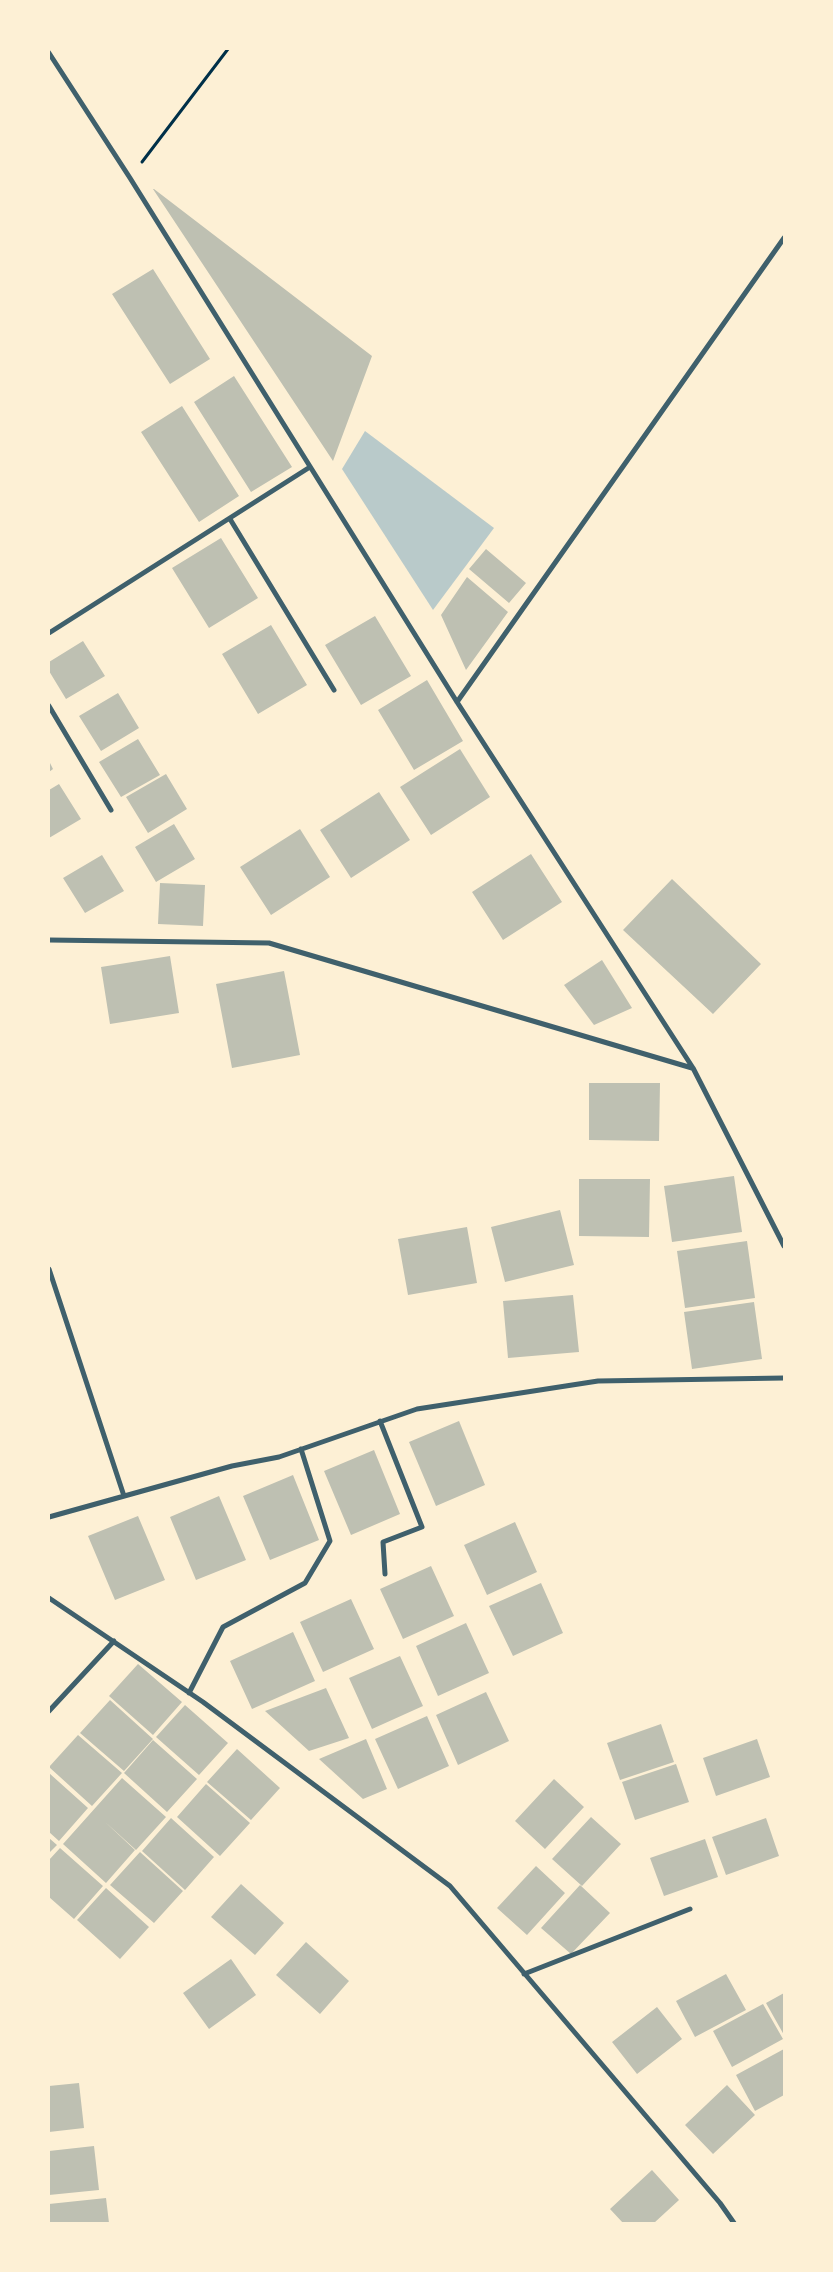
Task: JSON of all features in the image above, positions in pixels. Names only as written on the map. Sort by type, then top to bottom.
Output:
[{"type":"street","points":[[49,52],[130,178],[457,702],[692,1068],[784,1246]]},
{"type":"street","points":[[457,702],[784,238]]},
{"type":"street","points":[[49,633],[310,467]]},
{"type":"street","points":[[230,519],[334,690]]},
{"type":"street","points":[[49,706],[111,810]]},
{"type":"street","points":[[49,940],[269,944],[692,1068]]},
{"type":"street","points":[[49,1269],[124,1496]]},
{"type":"street","points":[[49,1517],[232,1466],[279,1457],[417,1408],[598,1381],[784,1378]]},
{"type":"street","points":[[380,1421],[422,1527],[383,1542],[384,1574]]},
{"type":"street","points":[[189,1693],[223,1627],[305,1582],[330,1541],[301,1449]]},
{"type":"street","points":[[49,1598],[114,1640],[189,1693],[450,1886],[720,2203],[734,2223]]},
{"type":"street","points":[[49,1711],[114,1640]]},
{"type":"street","points":[[524,1974],[690,1909]]},
{"type":"path","points":[[130,178],[228,49]]},
{"type":"shaded area","points":[[365,431],[494,528],[433,610],[342,469]]},
{"type":"building","points":[[153,189],[372,356],[333,461]]},
{"type":"building","points":[[153,269],[210,359],[170,384],[112,294]]},
{"type":"building","points":[[234,376],[292,467],[251,492],[194,402]]},
{"type":"building","points":[[182,406],[239,496],[199,522],[141,432]]},
{"type":"building","points":[[221,538],[258,598],[209,628],[172,568]]},
{"type":"building","points":[[486,549],[526,583],[509,603],[469,569]]},
{"type":"building","points":[[467,577],[508,612],[466,670],[441,615]]},
{"type":"building","points":[[375,616],[411,676],[361,705],[325,645]]},
{"type":"building","points":[[271,625],[307,685],[258,714],[222,654]]},
{"type":"building","points":[[83,641],[105,676],[66,699],[49,671],[49,662]]},
{"type":"building","points":[[427,680],[463,741],[414,770],[378,710]]},
{"type":"building","points":[[118,693],[139,728],[101,751],[79,716]]},
{"type":"building","points":[[138,739],[160,775],[121,797],[99,762]]},
{"type":"building","points":[[460,749],[490,797],[431,835],[400,787]]},
{"type":"building","points":[[49,761],[53,769],[49,772]]},
{"type":"building","points":[[166,774],[187,809],[148,833],[126,797]]},
{"type":"building","points":[[59,784],[81,819],[49,838],[49,790]]},
{"type":"building","points":[[379,792],[410,840],[351,878],[320,830]]},
{"type":"building","points":[[174,824],[195,859],[156,882],[135,847]]},
{"type":"building","points":[[300,829],[330,877],[271,915],[240,867]]},
{"type":"building","points":[[531,854],[562,902],[503,940],[472,892]]},
{"type":"building","points":[[102,855],[124,891],[85,913],[63,878]]},
{"type":"building","points":[[672,879],[761,964],[713,1014],[623,930]]},
{"type":"building","points":[[160,883],[205,885],[203,926],[158,924]]},
{"type":"building","points":[[170,956],[179,1013],[110,1024],[101,967]]},
{"type":"building","points":[[602,960],[632,1008],[594,1025],[564,985]]},
{"type":"building","points":[[284,971],[300,1055],[232,1068],[216,984]]},
{"type":"building","points":[[589,1083],[660,1083],[659,1141],[589,1140]]},
{"type":"building","points":[[734,1176],[742,1232],[672,1242],[664,1186]]},
{"type":"building","points":[[579,1179],[650,1179],[649,1237],[579,1236]]},
{"type":"building","points":[[560,1210],[574,1265],[505,1282],[491,1227]]},
{"type":"building","points":[[467,1227],[477,1283],[408,1295],[398,1239]]},
{"type":"building","points":[[747,1241],[755,1298],[685,1308],[677,1251]]},
{"type":"building","points":[[573,1295],[579,1352],[508,1358],[503,1301]]},
{"type":"building","points":[[754,1302],[762,1359],[692,1369],[684,1312]]},
{"type":"building","points":[[459,1421],[485,1485],[436,1506],[409,1442]]},
{"type":"building","points":[[374,1450],[400,1514],[351,1535],[324,1471]]},
{"type":"building","points":[[293,1475],[319,1540],[270,1560],[243,1496]]},
{"type":"building","points":[[219,1496],[246,1560],[196,1580],[170,1517]]},
{"type":"building","points":[[138,1516],[165,1580],[115,1600],[88,1536]]},
{"type":"building","points":[[515,1522],[537,1572],[487,1595],[464,1545]]},
{"type":"building","points":[[431,1566],[454,1616],[403,1639],[380,1589]]},
{"type":"building","points":[[541,1583],[563,1633],[513,1656],[489,1606]]},
{"type":"building","points":[[351,1599],[374,1649],[323,1672],[300,1622]]},
{"type":"building","points":[[466,1623],[489,1673],[438,1696],[416,1646]]},
{"type":"building","points":[[293,1632],[315,1681],[252,1709],[230,1661]]},
{"type":"building","points":[[400,1656],[423,1706],[372,1729],[349,1678]]},
{"type":"building","points":[[138,1664],[182,1702],[153,1735],[109,1696]]},
{"type":"building","points":[[326,1688],[349,1738],[309,1751],[265,1711]]},
{"type":"building","points":[[486,1692],[509,1741],[458,1765],[436,1715]]},
{"type":"building","points":[[110,1700],[153,1739],[124,1771],[80,1733]]},
{"type":"building","points":[[185,1705],[228,1743],[199,1775],[156,1737]]},
{"type":"building","points":[[427,1716],[449,1766],[398,1789],[375,1739]]},
{"type":"building","points":[[661,1724],[674,1762],[620,1780],[607,1743]]},
{"type":"building","points":[[78,1735],[122,1773],[92,1806],[49,1767]]},
{"type":"building","points":[[366,1739],[387,1789],[363,1799],[319,1759]]},
{"type":"building","points":[[757,1739],[770,1777],[716,1796],[703,1758]]},
{"type":"building","points":[[153,1740],[197,1779],[167,1812],[124,1773]]},
{"type":"building","points":[[237,1749],[280,1788],[251,1820],[207,1782]]},
{"type":"building","points":[[676,1764],[689,1802],[635,1820],[622,1782]]},
{"type":"building","points":[[49,1773],[88,1808],[59,1841],[49,1832]]},
{"type":"building","points":[[122,1778],[166,1817],[136,1850],[104,1821],[135,1850],[106,1883],[63,1844]]},
{"type":"building","points":[[554,1779],[584,1807],[545,1849],[515,1821]]},
{"type":"building","points":[[206,1784],[250,1823],[220,1856],[177,1817]]},
{"type":"building","points":[[591,1817],[621,1844],[582,1886],[552,1859]]},
{"type":"building","points":[[171,1818],[214,1857],[185,1890],[142,1851]]},
{"type":"building","points":[[766,1818],[779,1856],[726,1875],[712,1837]]},
{"type":"building","points":[[49,1838],[57,1845],[49,1853]]},
{"type":"building","points":[[705,1839],[718,1877],[664,1896],[650,1858]]},
{"type":"building","points":[[60,1848],[103,1886],[74,1919],[49,1897],[49,1860]]},
{"type":"building","points":[[140,1852],[183,1891],[154,1923],[110,1885]]},
{"type":"building","points":[[536,1866],[565,1893],[527,1935],[497,1908]]},
{"type":"building","points":[[241,1884],[284,1923],[255,1955],[211,1917]]},
{"type":"building","points":[[580,1885],[610,1913],[571,1954],[541,1928]]},
{"type":"building","points":[[106,1888],[149,1927],[120,1959],[77,1920]]},
{"type":"building","points":[[306,1942],[349,1981],[320,2014],[276,1975]]},
{"type":"building","points":[[231,1959],[256,1995],[209,2029],[183,1993]]},
{"type":"building","points":[[726,1974],[746,2010],[695,2037],[676,2001]]},
{"type":"building","points":[[784,1993],[784,2035],[766,2003]]},
{"type":"building","points":[[763,2004],[783,2039],[732,2067],[713,2031]]},
{"type":"building","points":[[657,2007],[682,2039],[637,2074],[612,2042]]},
{"type":"building","points":[[784,2049],[784,2095],[755,2111],[736,2075]]},
{"type":"building","points":[[79,2083],[84,2128],[49,2132],[49,2086]]},
{"type":"building","points":[[727,2085],[755,2115],[713,2154],[685,2125]]},
{"type":"building","points":[[94,2146],[99,2190],[49,2195],[49,2151]]},
{"type":"building","points":[[652,2170],[679,2200],[654,2223],[623,2223],[610,2209]]},
{"type":"building","points":[[106,2198],[109,2223],[50,2223],[49,2204]]}]
